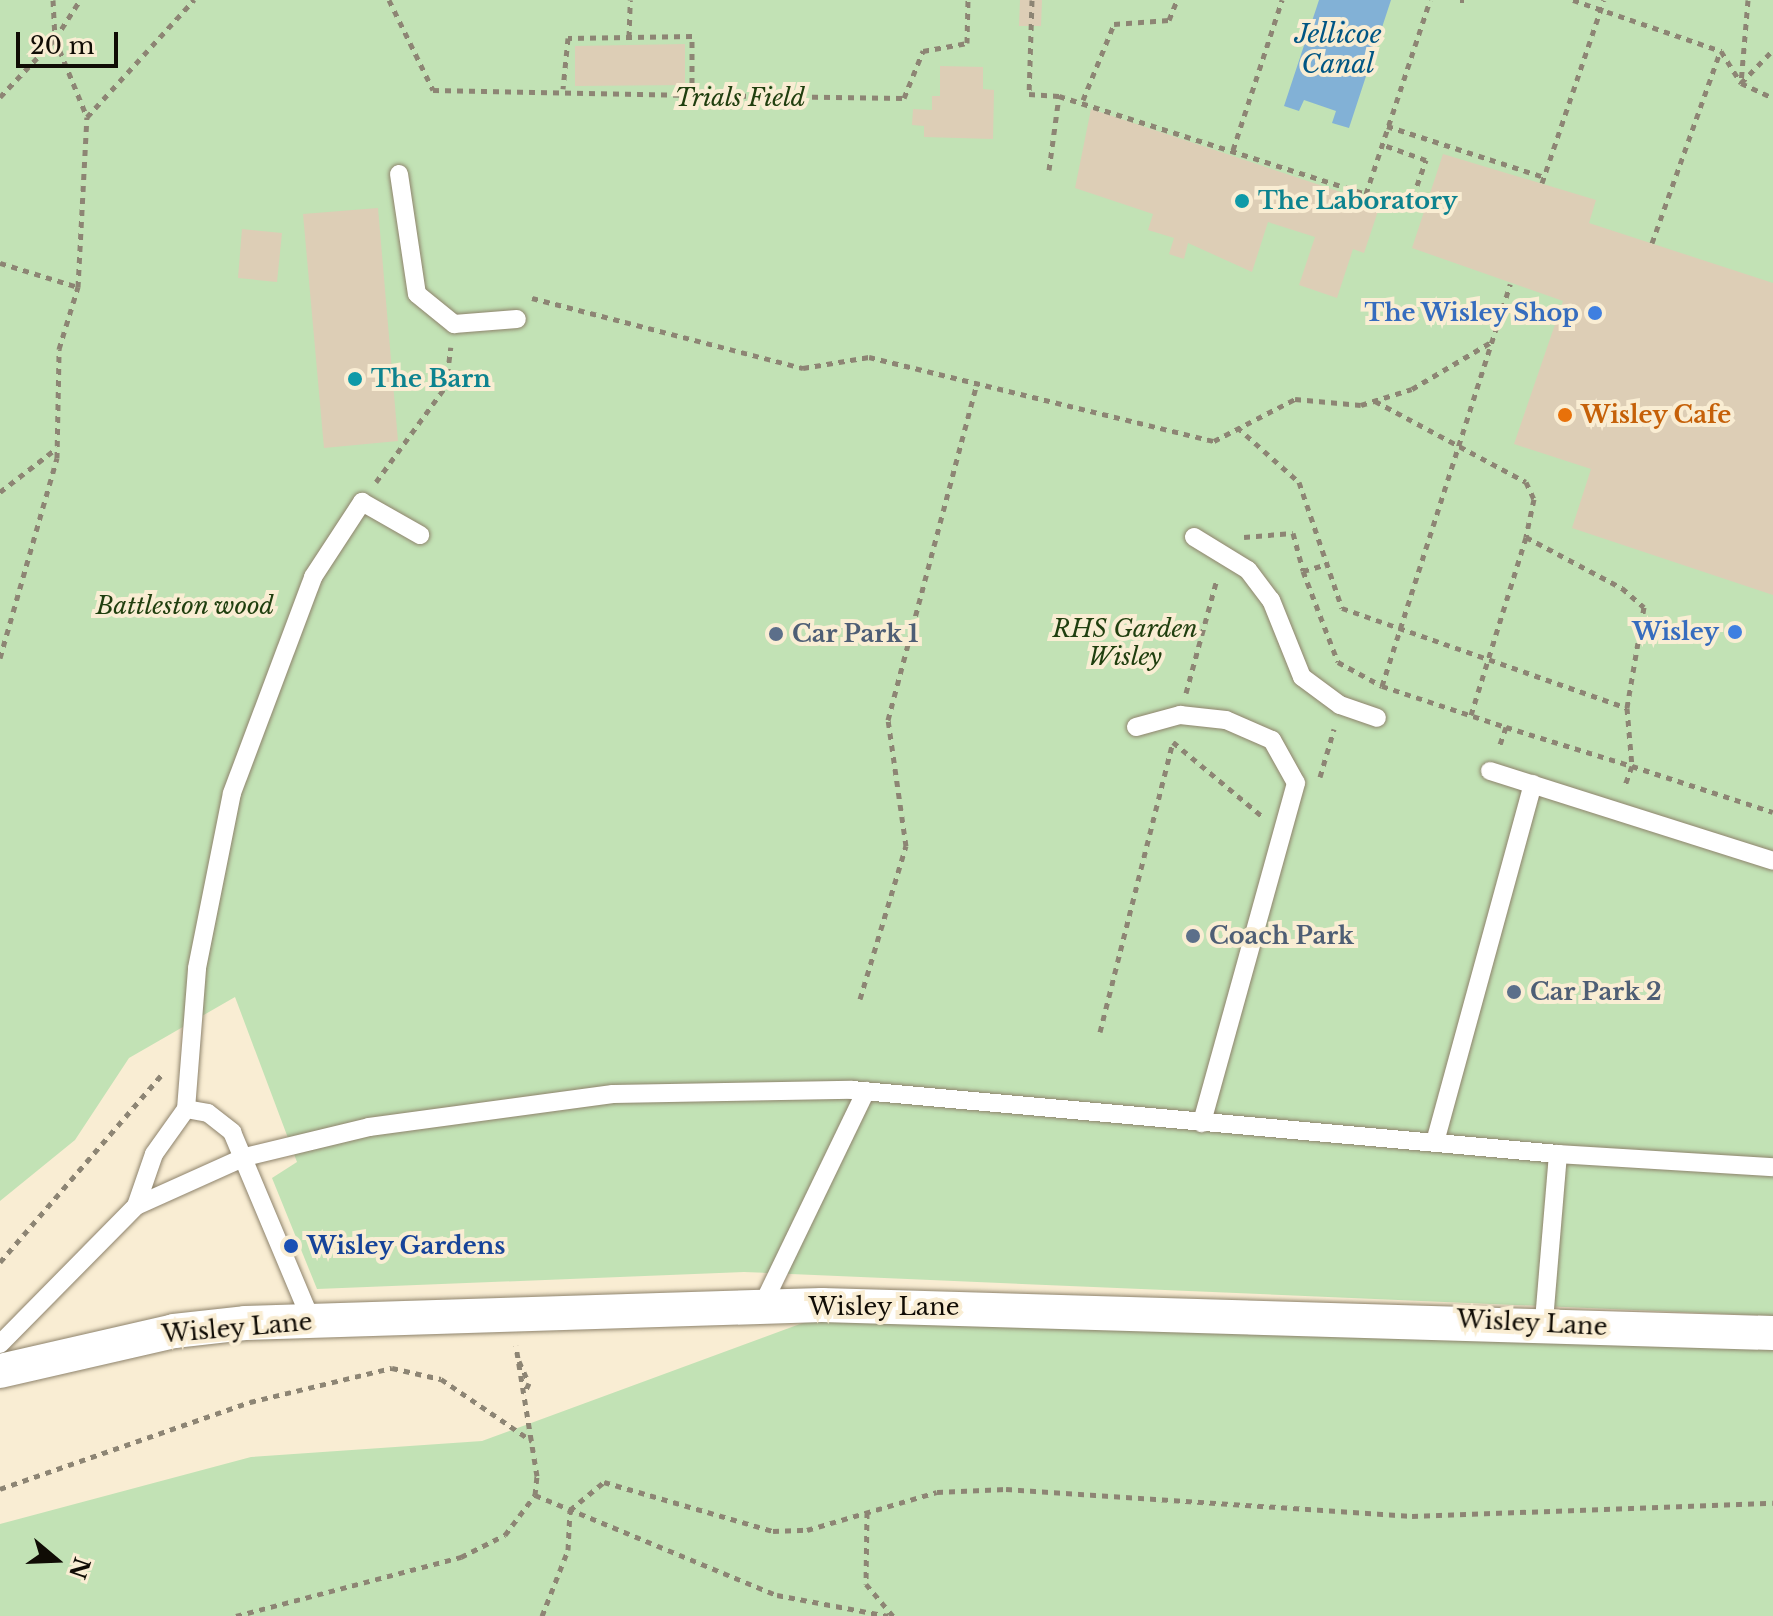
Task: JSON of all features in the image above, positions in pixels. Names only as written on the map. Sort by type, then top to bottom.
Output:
[{"type":"street","name":"Wisley Lane","points":[[0,1371],[174,1331],[311,1320],[761,1308],[1544,1322],[1773,1333]]},
{"type":"lane","points":[[399,174],[417,294],[454,324],[517,319]]},
{"type":"lane","points":[[136,1206],[154,1154],[186,1109],[187,1045],[232,793],[313,577],[362,502],[420,535]]},
{"type":"lane","points":[[1194,537],[1224,554],[1271,600],[1302,677],[1340,705],[1377,718]]},
{"type":"lane","points":[[1136,727],[1180,715],[1226,720],[1272,740],[1296,783],[1202,1123]]},
{"type":"lane","points":[[1490,771],[1773,861]]},
{"type":"lane","points":[[1435,1142],[1533,784]]},
{"type":"lane","points":[[761,1308],[866,1091]]},
{"type":"lane","points":[[0,1344],[136,1206],[245,1157],[369,1127],[613,1094],[866,1091],[1558,1154],[1773,1167]]},
{"type":"lane","points":[[186,1109],[221,1121],[245,1157],[311,1320]]},
{"type":"lane","points":[[1544,1322],[1558,1154]]},
{"type":"path","points":[[0,655],[58,447],[59,349],[78,287],[87,117],[55,39],[53,0]]},
{"type":"path","points":[[0,97],[55,39],[80,0]]},
{"type":"path","points":[[87,117],[194,0]]},
{"type":"path","points":[[389,0],[433,90],[563,89],[692,95],[904,98],[923,51],[967,43],[968,0]]},
{"type":"path","points":[[629,37],[630,0]]},
{"type":"path","points":[[1032,0],[1029,94],[1083,100],[1409,208],[1426,160],[1381,144]]},
{"type":"path","points":[[1083,100],[1114,24],[1169,20],[1177,0]]},
{"type":"path","points":[[1233,150],[1282,0]]},
{"type":"path","points":[[1366,194],[1430,0]]},
{"type":"path","points":[[1573,0],[1721,51],[1741,83],[1773,98]]},
{"type":"path","points":[[1387,126],[1543,180],[1604,0]]},
{"type":"path","points":[[1741,83],[1748,0]]},
{"type":"path","points":[[563,89],[568,38],[692,36],[692,95]]},
{"type":"path","points":[[1741,83],[1773,50]]},
{"type":"path","points":[[1652,243],[1721,51]]},
{"type":"path","points":[[1049,170],[1059,96]]},
{"type":"path","points":[[0,263],[78,287]]},
{"type":"path","points":[[1382,686],[1510,284]]},
{"type":"path","points":[[517,294],[803,368],[869,357],[1214,441],[1236,426],[1295,399],[1374,400],[1412,389],[1493,341]]},
{"type":"path","points":[[362,502],[446,386],[454,324]]},
{"type":"path","points":[[860,999],[906,846],[888,720],[977,382]]},
{"type":"path","points":[[1374,400],[1526,482],[1534,499],[1526,537],[1471,715]]},
{"type":"path","points":[[1236,426],[1299,482],[1342,608],[1627,708]]},
{"type":"path","points":[[0,492],[58,447]]},
{"type":"path","points":[[1100,1032],[1228,538],[1293,533],[1303,571],[1338,662],[1382,686],[1773,812]]},
{"type":"path","points":[[1526,537],[1622,588],[1644,607],[1627,708],[1632,766]]},
{"type":"path","points":[[1303,571],[1328,564]]},
{"type":"path","points":[[1490,771],[1506,727]]},
{"type":"path","points":[[1173,742],[1252,814],[1286,824]]},
{"type":"path","points":[[0,1262],[187,1045]]},
{"type":"path","points":[[236,1616],[488,1547],[519,1521],[535,1495],[532,1441],[515,1339],[500,1340]]},
{"type":"path","points":[[0,1489],[250,1402],[406,1366]]},
{"type":"path","points":[[392,1368],[441,1379],[532,1441]]},
{"type":"path","points":[[542,1616],[568,1550],[570,1510],[604,1482],[773,1531],[867,1512],[937,1492],[1006,1489],[1412,1516],[1773,1503]]},
{"type":"path","points":[[535,1495],[777,1595],[890,1616]]},
{"type":"path","points":[[867,1512],[866,1584],[890,1616]]},
{"type":"green space","name":"RHS Garden Wisley","points":[[0,0],[1773,0],[1773,1316],[744,1272],[317,1289],[272,1178],[297,1162],[235,997],[129,1058],[75,1140],[0,1201]]},
{"type":"green space","points":[[808,1321],[1773,1347],[1773,1616],[0,1616],[0,1524],[251,1457],[482,1441]]},
{"type":"water","name":"Jellicoe Canal","points":[[1319,0],[1391,0],[1349,128],[1332,123],[1336,111],[1304,100],[1299,111],[1284,106]]},
{"type":"building","points":[[1020,0],[1042,0],[1041,26],[1019,26]]},
{"type":"building","points":[[685,44],[685,85],[575,86],[575,46]]},
{"type":"building","points":[[940,66],[983,67],[983,89],[994,90],[993,139],[924,137],[924,126],[912,125],[913,109],[932,110],[932,96],[940,96]]},
{"type":"building","name":"The Laboratory","points":[[1091,109],[1380,205],[1364,253],[1353,249],[1337,298],[1299,285],[1315,237],[1268,222],[1252,272],[1188,243],[1184,259],[1169,254],[1174,238],[1148,230],[1153,214],[1075,188]]},
{"type":"building","points":[[1443,154],[1596,200],[1589,223],[1773,283],[1773,595],[1572,528],[1591,469],[1514,444],[1563,301],[1412,248]]},
{"type":"building","name":"The Barn","points":[[378,208],[398,441],[324,448],[303,214]]},
{"type":"building","points":[[242,229],[282,233],[277,282],[238,278]]},
{"type":"place","name":"The Laboratory","points":[[1242,201]]},
{"type":"place","name":"The Wisley Shop","points":[[1595,313]]},
{"type":"place","name":"The Barn","points":[[355,379]]},
{"type":"place","name":"Wisley Cafe","points":[[1565,415]]},
{"type":"place","name":"Wisley","points":[[1735,632]]},
{"type":"place","name":"Car Park 1","points":[[776,634]]},
{"type":"place","name":"Coach Park","points":[[1193,936]]},
{"type":"place","name":"Car Park 2","points":[[1514,992]]},
{"type":"place","name":"Wisley Gardens","points":[[291,1246]]},
{"type":"park label","name":"Trials Field","points":[[740,98]]},
{"type":"park label","name":"Battleston wood","points":[[185,606]]}]
